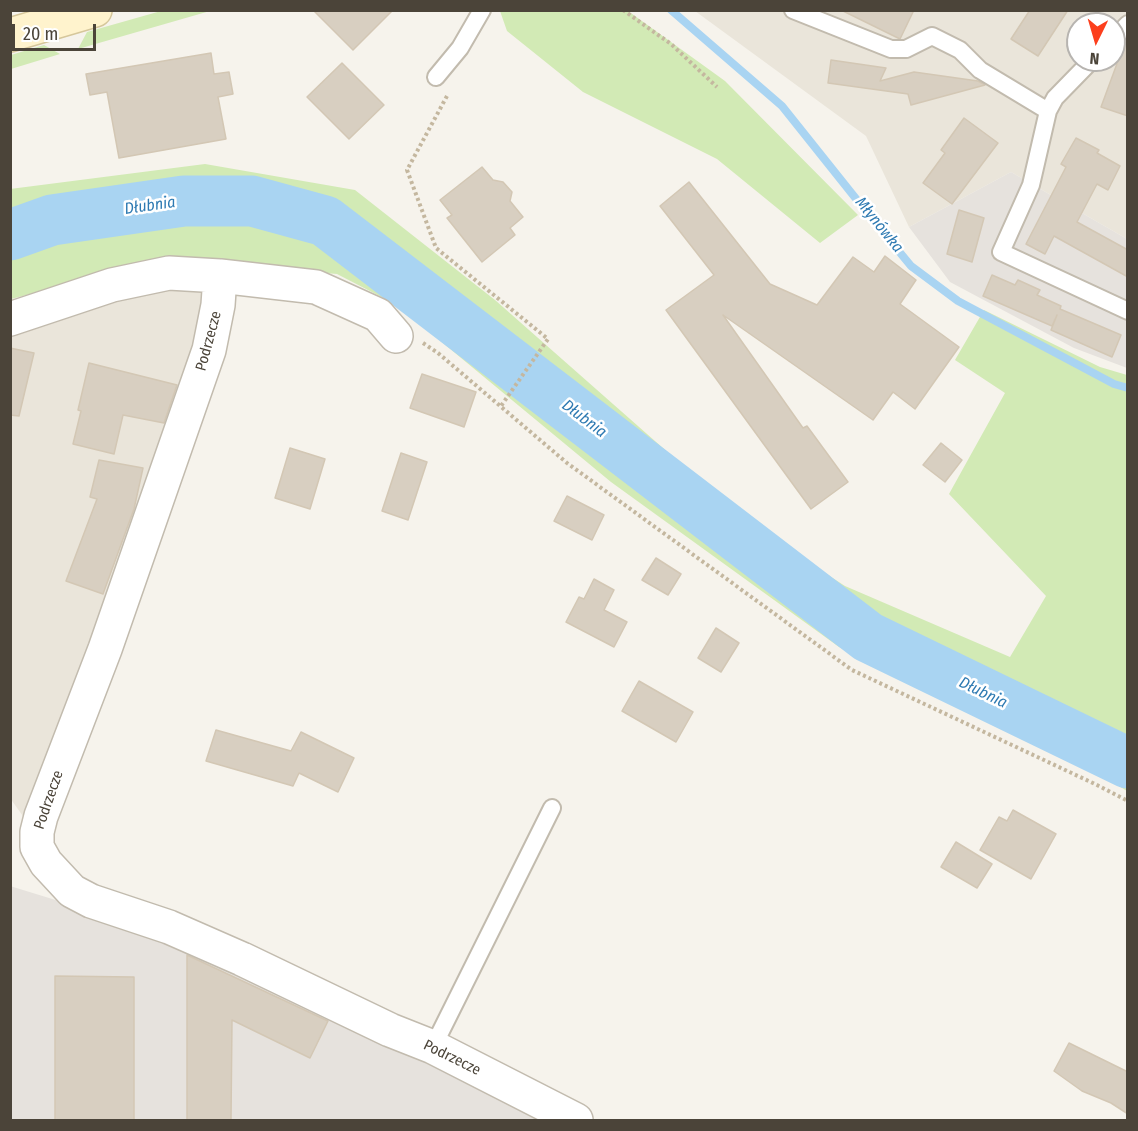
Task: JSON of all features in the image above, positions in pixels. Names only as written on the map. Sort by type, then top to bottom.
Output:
[{"type":"main road","points":[[10,35],[95,10]]},
{"type":"street","points":[[10,319],[112,285],[169,273],[220,276],[316,287],[378,315],[396,336]]},
{"type":"street","name":"Podrzecze","points":[[220,276],[218,305],[209,350],[105,649],[41,816],[37,832],[37,847],[58,878],[72,891],[91,901],[169,927],[242,958],[390,1030],[433,1047],[576,1120]]},
{"type":"lane","points":[[436,77],[460,48],[482,10]]},
{"type":"lane","points":[[793,10],[891,49],[906,49],[932,36],[960,50],[980,70],[1048,111]]},
{"type":"lane","points":[[1080,72],[1055,98],[1048,111],[1031,185],[1001,252],[1128,311]]},
{"type":"lane","points":[[433,1047],[552,808]]},
{"type":"path","points":[[623,10],[670,44],[717,87]]},
{"type":"path","points":[[451,88],[407,170],[436,248],[548,339],[501,406]]},
{"type":"path","points":[[396,336],[418,339],[432,348],[567,463],[852,670],[1128,801]]},
{"type":"shaded area","points":[[695,11],[1127,11],[1127,239],[1011,172],[909,227],[866,136]]},
{"type":"shaded area","points":[[1011,172],[1127,239],[1127,368],[1074,348],[950,282],[909,227]]},
{"type":"shaded area","points":[[172,282],[212,286],[204,351],[30,826],[10,798],[10,330]]},
{"type":"shaded area","points":[[10,886],[163,933],[545,1120],[11,1120]]},
{"type":"green space","points":[[161,11],[210,11],[78,49],[87,32]]},
{"type":"green space","points":[[500,11],[628,11],[725,81],[858,215],[820,243],[717,159],[583,92],[507,31]]},
{"type":"green space","points":[[44,45],[60,54],[11,69],[11,55]]},
{"type":"green space","points":[[205,164],[355,190],[495,300],[748,523],[845,586],[1010,657],[1046,596],[949,494],[1005,393],[955,360],[984,310],[1100,367],[1127,375],[1127,791],[1099,774],[839,647],[611,482],[397,305],[337,274],[165,259],[11,299],[10,189]]},
{"type":"building","points":[[313,10],[393,10],[353,50]]},
{"type":"building","points":[[841,10],[914,10],[900,39]]},
{"type":"building","points":[[1030,10],[1068,10],[1038,56],[1011,39]]},
{"type":"building","points":[[1126,42],[1128,42],[1128,116],[1101,107],[1114,72],[1126,72]]},
{"type":"building","points":[[211,53],[214,74],[229,72],[233,94],[218,97],[226,139],[119,158],[107,92],[90,95],[86,74]]},
{"type":"building","points":[[831,60],[886,68],[880,81],[914,72],[978,81],[985,85],[911,105],[908,94],[828,83]]},
{"type":"building","points":[[342,63],[384,105],[349,139],[307,97]]},
{"type":"building","points":[[964,118],[998,143],[952,204],[923,183],[945,153],[941,150]]},
{"type":"building","points":[[1076,138],[1099,150],[1097,153],[1120,166],[1108,190],[1097,184],[1077,222],[1128,250],[1128,277],[1054,236],[1045,254],[1026,244],[1066,167],[1061,164]]},
{"type":"building","points":[[482,167],[493,180],[503,182],[512,192],[510,201],[523,217],[510,228],[515,235],[482,262],[447,218],[452,215],[440,200]]},
{"type":"building","points":[[689,182],[770,284],[817,305],[853,257],[874,272],[885,256],[916,280],[900,304],[959,347],[915,409],[893,392],[873,420],[723,315],[803,428],[807,426],[848,482],[811,509],[666,310],[714,275],[660,206]]},
{"type":"building","points":[[959,210],[984,218],[972,262],[947,254]]},
{"type":"building","points":[[992,275],[1015,285],[1018,280],[1040,290],[1037,295],[1061,306],[1060,309],[1121,335],[1112,357],[1051,330],[1057,315],[1052,326],[983,296]]},
{"type":"building","points":[[10,348],[34,353],[19,416],[10,415]]},
{"type":"building","points":[[89,363],[177,385],[164,423],[123,415],[114,454],[73,444]]},
{"type":"building","points":[[422,374],[476,392],[464,427],[410,408]]},
{"type":"building","points":[[941,443],[962,460],[945,482],[923,465]]},
{"type":"building","points":[[290,448],[325,459],[310,509],[275,498]]},
{"type":"building","points":[[401,453],[427,462],[408,520],[382,511]]},
{"type":"building","points":[[99,460],[143,468],[134,509],[103,594],[66,581],[97,499],[90,497]]},
{"type":"building","points":[[567,496],[604,515],[592,540],[554,521]]},
{"type":"building","points":[[656,558],[681,574],[668,595],[642,580]]},
{"type":"building","points":[[594,579],[614,590],[604,610],[627,622],[614,647],[566,622],[579,597],[584,599]]},
{"type":"building","points":[[716,628],[739,643],[721,672],[698,658]]},
{"type":"building","points":[[639,681],[693,712],[676,742],[622,711]]},
{"type":"building","points":[[216,730],[291,751],[301,732],[354,758],[338,792],[299,773],[293,786],[206,761]]},
{"type":"building","points":[[1013,810],[1056,834],[1031,879],[980,850],[999,817],[1007,821]]},
{"type":"building","points":[[956,842],[992,864],[977,888],[941,867]]},
{"type":"building","points":[[187,955],[328,1021],[310,1058],[232,1020],[231,1120],[187,1120]]},
{"type":"building","points":[[55,976],[134,977],[134,1120],[55,1120]]},
{"type":"building","points":[[1069,1043],[1128,1072],[1128,1114],[1111,1103],[1082,1091],[1054,1071]]},
{"type":"waterway","name":"Młynówka","points":[[671,10],[782,106],[911,266],[958,301],[1114,384],[1128,388]]},
{"type":"waterway","name":"Dłubnia","points":[[10,235],[52,220],[184,201],[252,201],[325,221],[868,637],[1128,763]]}]
